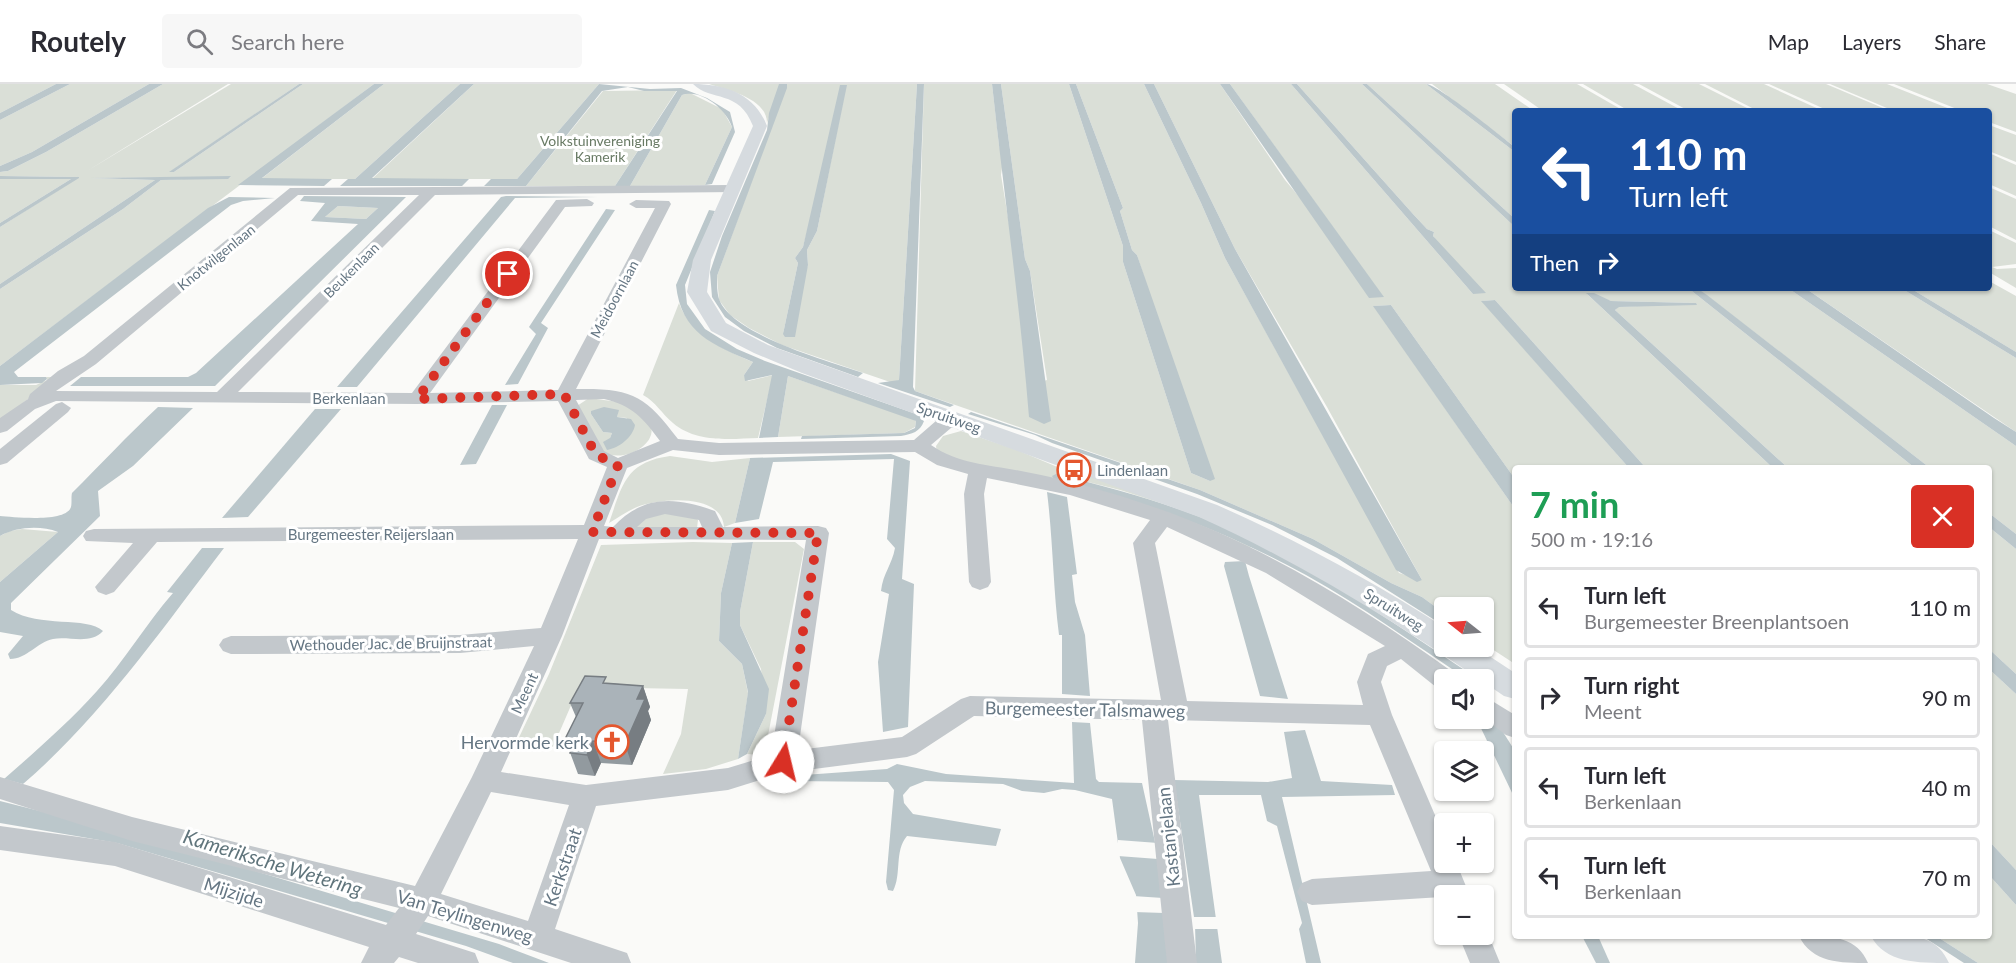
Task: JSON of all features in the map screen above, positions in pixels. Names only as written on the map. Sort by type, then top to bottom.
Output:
[{"type":"main road","name":"Spruitweg","points":[[700,84],[735,96],[757,113],[760,126],[702,260],[697,292],[718,327],[760,348],[800,364],[1154,489],[1264,535],[1351,583],[1434,635]]},
{"type":"main road","points":[[1468,657],[1512,686]]},
{"type":"main road","points":[[1894,939],[1930,963]]},
{"type":"street","points":[[417,399],[561,203],[612,196],[732,189]]},
{"type":"street","name":"Knotwilgenlaan","points":[[28,405],[64,375],[90,360],[295,191],[431,191]]},
{"type":"street","points":[[431,191],[612,196]]},
{"type":"street","name":"Beukenlaan","points":[[222,397],[431,191]]},
{"type":"street","name":"Meidoornlaan","points":[[564,394],[664,204],[612,196]]},
{"type":"street","points":[[672,444],[642,404],[604,394],[564,394],[596,455],[618,465],[657,447],[672,444],[719,449],[919,446],[935,459],[978,471],[1024,478],[1070,489],[1163,517],[1235,547],[1282,571],[1382,632],[1401,649],[1434,672]]},
{"type":"street","name":"Berkenlaan","points":[[222,397],[417,399],[564,394]]},
{"type":"street","points":[[0,427],[28,405],[54,396],[222,397]]},
{"type":"street","points":[[0,459],[62,408]]},
{"type":"street","points":[[919,446],[951,418]]},
{"type":"street","name":"Meent","points":[[400,931],[484,780],[549,636],[618,465]]},
{"type":"street","points":[[978,471],[974,494],[980,582]]},
{"type":"street","name":"Kastanjelaan","points":[[1163,517],[1144,543],[1165,710],[1182,963]]},
{"type":"street","name":"Burgemeester Reijerslaan","points":[[94,536],[592,532],[618,534],[818,533],[783,762]]},
{"type":"street","points":[[106,587],[151,536]]},
{"type":"street","name":"Wethouder Jac. de Bruijnstraat","points":[[231,645],[460,644],[549,636]]},
{"type":"street","points":[[1401,649],[1377,660],[1369,682],[1379,715],[1452,885]]},
{"type":"street","name":"Burgemeester Talsmaweg","points":[[484,780],[586,796],[728,778],[783,762],[907,747],[970,706],[1379,715]]},
{"type":"street","points":[[1494,713],[1512,726]]},
{"type":"street","name":"Van Teylingenweg","points":[[9,790],[132,829],[400,931],[537,938],[616,963]]},
{"type":"street","name":"Kerkstraat","points":[[537,938],[586,796]]},
{"type":"street","name":"Mijzijde","points":[[0,838],[115,854],[400,931],[464,963]]},
{"type":"street","points":[[1312,891],[1434,889]]},
{"type":"street","points":[[1818,939],[1853,963]]},
{"type":"street","points":[[1478,945],[1485,963]]},
{"type":"green space","points":[[0,84],[56,84],[0,113]]},
{"type":"green space","points":[[70,84],[149,84],[32,152],[0,166],[0,120]]},
{"type":"green space","points":[[163,84],[228,84],[87,171],[231,84],[299,84],[170,172],[174,172],[303,84],[374,84],[0,366],[0,289],[123,209],[161,180],[232,177],[90,178],[155,180],[0,284],[0,227],[79,177],[0,176],[0,172],[8,171],[46,152]]},
{"type":"green space","points":[[384,84],[460,84],[355,179],[261,179]]},
{"type":"green space","points":[[474,84],[599,84],[517,179],[372,179]]},
{"type":"green space","points":[[709,84],[780,85],[767,123],[765,114],[753,101],[735,92]]},
{"type":"green space","points":[[787,84],[917,84],[899,380],[893,383],[782,345],[749,328],[730,315],[719,300],[717,276]],"holes":[[[846,86],[817,231],[807,250],[808,265],[783,334],[798,263],[795,258],[803,247]]]},
{"type":"green space","points":[[924,84],[992,84],[999,145],[1003,160],[1001,175],[1015,260],[1027,386],[1047,380],[1030,271],[1025,259],[1001,84],[1069,84],[1123,246],[1123,262],[1191,473],[1210,481],[1137,255],[1132,250],[1120,211],[1123,208],[1076,84],[1144,84],[1225,258],[1399,573],[1422,580],[1327,407],[1235,249],[1154,84],[1220,84],[1285,180],[1383,297],[1230,84],[1291,84],[1473,294],[1433,236],[1434,232],[1427,229],[1413,214],[1297,84],[1362,84],[1512,224],[1512,291],[1692,291],[1911,465],[1785,465],[1615,310],[1618,307],[1696,303],[1611,301],[1587,294],[1770,465],[1643,465],[1495,300],[1482,301],[1626,465],[1512,465],[1512,475],[1391,305],[1374,306],[1512,505],[1512,662],[1494,650],[1494,597],[1434,597],[1434,606],[1422,597],[1391,583],[1313,539],[1200,490],[915,391]]},
{"type":"green space","points":[[1367,84],[1426,84],[1512,150],[1512,216]]},
{"type":"green space","points":[[1432,84],[1495,84],[1530,108],[1512,108],[1512,145]]},
{"type":"green space","points":[[1504,84],[1577,84],[1619,108],[1539,108]]},
{"type":"green space","points":[[1583,84],[1633,84],[1677,108],[1624,108]]},
{"type":"green space","points":[[1639,84],[1699,84],[1747,108],[1683,108]]},
{"type":"green space","points":[[1705,84],[1764,84],[1816,108],[1752,108]]},
{"type":"green space","points":[[1769,84],[1826,84],[1883,108],[1822,108]]},
{"type":"green space","points":[[1830,84],[1887,84],[1947,108],[1887,108]]},
{"type":"green space","points":[[1894,84],[1987,84],[2016,94],[2016,132],[1992,123],[1992,108],[1954,108]]},
{"type":"green space","name":"Volkstuinvereniging Kamerik","points":[[677,90],[615,186],[526,186],[603,91]]},
{"type":"green space","points":[[690,93],[722,109],[732,127],[705,185],[630,186],[682,95]]},
{"type":"green space","points":[[1992,126],[2016,135],[2016,162],[1992,152]]},
{"type":"green space","points":[[1992,154],[2016,165],[2016,196],[1992,185]]},
{"type":"green space","points":[[0,179],[71,179],[0,223]]},
{"type":"green space","points":[[1992,188],[2016,199],[2016,240],[1992,228]]},
{"type":"green space","points":[[338,206],[378,208],[366,219],[325,217]]},
{"type":"green space","points":[[1992,231],[2016,243],[2016,264],[1992,267]]},
{"type":"green space","points":[[1992,267],[2016,268],[2016,288],[1992,274]]},
{"type":"green space","points":[[1992,283],[2016,296],[2016,352],[1915,291],[1992,291]]},
{"type":"green space","points":[[1701,291],[1792,291],[2016,446],[2016,534],[1992,515],[1992,465],[1926,465]]},
{"type":"green space","points":[[1809,291],[1906,291],[2016,358],[2016,432]]},
{"type":"green space","points":[[679,303],[691,324],[709,340],[753,362],[744,375],[748,381],[773,375],[758,438],[714,438],[692,434],[673,423],[643,395]]},
{"type":"green space","points":[[788,376],[913,419],[916,421],[915,427],[904,433],[778,437]]},
{"type":"green space","points":[[46,377],[56,377],[0,421],[0,385],[36,385],[47,380]]},
{"type":"green space","points":[[589,398],[626,403],[651,426],[648,441],[643,447],[627,454],[610,455],[595,442],[577,406]],"holes":[[[618,411],[617,417],[627,418],[624,441],[620,443],[610,438],[612,433],[603,432],[591,414]]]},
{"type":"green space","points":[[961,431],[1017,450],[1074,474],[1078,472],[1189,509],[1254,542],[1186,511],[1120,490],[1056,474],[1179,516],[1251,547],[1248,550],[1179,520],[951,462],[937,453],[936,446],[943,436]]},
{"type":"green space","points":[[670,456],[712,462],[750,458],[735,523],[724,527],[721,516],[713,508],[702,503],[675,500],[637,507],[609,523],[622,487],[634,470],[655,459]]},
{"type":"green space","points":[[651,514],[689,514],[698,520],[697,528],[631,529]]},
{"type":"green space","points":[[22,529],[58,532],[0,582],[0,536]]},
{"type":"green space","points":[[1992,529],[2016,549],[2016,674],[1992,652]]},
{"type":"green space","points":[[753,542],[795,542],[804,549],[765,751],[761,755],[747,754],[766,714],[761,669],[740,625],[740,612]]},
{"type":"green space","points":[[732,543],[721,593],[719,641],[742,664],[748,693],[738,759],[706,769],[663,774],[681,734],[688,689],[579,687],[553,747],[514,748],[549,674],[601,545]]},
{"type":"green space","points":[[1992,672],[2016,694],[2016,870],[1992,844]]},
{"type":"green space","points":[[1992,878],[2016,905],[2016,963],[1978,963],[1941,939],[1992,939]]},
{"type":"shaded area","points":[[56,84],[70,84],[0,120],[0,113]]},
{"type":"shaded area","points":[[149,84],[163,84],[46,152],[8,171],[0,172],[0,166],[32,152]]},
{"type":"shaded area","points":[[299,84],[303,84],[174,172],[169,172]]},
{"type":"shaded area","points":[[374,84],[384,84],[262,178],[332,179],[324,186],[238,185]]},
{"type":"shaded area","points":[[460,84],[474,84],[372,178],[469,179],[462,186],[340,186],[348,179],[355,179]]},
{"type":"shaded area","points":[[599,84],[650,89],[681,88],[707,98],[730,112],[735,132],[712,184],[705,185],[732,127],[725,114],[712,102],[689,94],[682,95],[630,186],[615,186],[677,91],[644,91],[628,87],[602,91],[526,186],[484,186],[491,179],[517,179]]},
{"type":"shaded area","points":[[779,84],[787,84],[787,88],[717,276],[718,297],[728,312],[742,324],[761,335],[806,354],[863,373],[858,377],[777,348],[744,331],[725,317],[712,297],[710,272],[722,236],[767,130],[769,113]]},
{"type":"shaded area","points":[[917,84],[924,84],[913,387],[915,391],[954,405],[950,407],[878,383],[899,380]]},
{"type":"shaded area","points":[[992,84],[1001,84],[1025,259],[1030,271],[1051,421],[1044,424],[1029,417],[1017,292]]},
{"type":"shaded area","points":[[1069,84],[1076,84],[1123,208],[1120,211],[1132,250],[1137,255],[1215,479],[1210,481],[1191,473],[1123,262],[1123,246]]},
{"type":"shaded area","points":[[1144,84],[1154,84],[1235,249],[1422,580],[1417,582],[1396,570],[1225,258]]},
{"type":"shaded area","points":[[1220,84],[1230,84],[1384,297],[1369,298]]},
{"type":"shaded area","points":[[1291,84],[1297,84],[1413,214],[1427,229],[1434,232],[1433,236],[1486,293],[1473,294]]},
{"type":"shaded area","points":[[1362,84],[1367,84],[1512,216],[1512,224]]},
{"type":"shaded area","points":[[1426,84],[1443,92],[1470,112],[1512,145],[1512,150]]},
{"type":"shaded area","points":[[840,85],[847,85],[817,231],[807,250],[808,265],[795,337],[785,337],[783,334],[798,263],[795,258],[803,247]]},
{"type":"shaded area","points":[[0,176],[79,178],[0,227],[0,223],[71,179],[0,179]]},
{"type":"shaded area","points":[[231,176],[228,179],[161,180],[123,209],[0,289],[0,284],[155,180],[90,178]]},
{"type":"shaded area","points":[[304,196],[406,197],[215,386],[70,386],[81,377],[188,377],[196,373],[358,224],[311,221],[325,203],[300,201]],"holes":[[[338,206],[378,208],[366,219],[325,217]]]},
{"type":"shaded area","points":[[229,197],[275,198],[243,201],[231,205],[14,372],[18,377],[46,377],[47,379],[42,383],[0,385],[0,366],[208,208]]},
{"type":"shaded area","points":[[501,197],[598,197],[515,198],[357,387],[337,387]]},
{"type":"shaded area","points":[[606,209],[615,210],[541,323],[548,328],[518,384],[505,385],[536,334],[529,327]]},
{"type":"shaded area","points":[[709,210],[715,211],[685,285],[687,304],[705,329],[737,349],[765,361],[919,415],[924,421],[918,430],[901,436],[801,439],[802,436],[904,433],[915,428],[916,421],[788,376],[778,437],[759,438],[772,375],[745,381],[744,375],[753,362],[725,350],[701,335],[692,326],[679,301],[676,285]]},
{"type":"shaded area","points":[[1692,291],[1701,291],[1707,295],[1926,465],[1911,465]]},
{"type":"shaded area","points":[[1792,291],[1809,291],[2016,432],[2016,446]]},
{"type":"shaded area","points":[[1906,291],[1915,291],[2016,352],[2016,358]]},
{"type":"shaded area","points":[[1586,293],[1594,293],[1611,301],[1696,303],[1697,305],[1619,307],[1615,310],[1785,465],[1770,465]]},
{"type":"shaded area","points":[[1495,300],[1643,465],[1626,465],[1481,301]]},
{"type":"shaded area","points":[[1391,305],[1512,475],[1512,505],[1373,306]]},
{"type":"shaded area","points":[[492,405],[507,405],[476,464],[460,465]]},
{"type":"shaded area","points":[[158,407],[193,408],[133,466],[98,491],[100,516],[11,603],[11,610],[35,619],[86,624],[103,631],[86,639],[53,639],[22,656],[10,659],[8,654],[23,636],[0,632],[0,582],[58,532],[44,528],[28,528],[0,536],[0,516],[39,518],[67,512],[71,507],[72,493]]},
{"type":"shaded area","points":[[604,407],[619,410],[617,417],[631,419],[635,425],[625,441],[607,450],[603,442],[610,438],[612,433],[603,432],[591,414],[591,411]]},
{"type":"shaded area","points":[[315,409],[341,409],[248,517],[222,518]]},
{"type":"shaded area","points":[[971,412],[1200,490],[1313,539],[1391,583],[1422,597],[1434,606],[1434,620],[1337,558],[1272,525],[1197,494],[1035,435],[968,414]]},
{"type":"shaded area","points":[[891,454],[910,461],[902,579],[914,584],[908,727],[883,732],[878,662],[889,594],[881,591],[895,548],[887,539],[894,459],[773,462],[759,519],[735,523],[750,458]]},
{"type":"shaded area","points":[[1056,474],[1184,511],[1262,545],[1372,609],[1434,650],[1434,657],[1347,599],[1276,559],[1214,531],[1151,507],[1054,479],[1052,476]]},
{"type":"shaded area","points":[[1047,492],[1067,497],[1077,574],[1072,575],[1075,602],[1085,635],[1090,696],[1062,694],[1062,635],[1059,635],[1057,617]]},
{"type":"shaded area","points":[[1992,515],[2016,534],[2016,549],[1992,529]]},
{"type":"shaded area","points":[[753,542],[740,612],[740,625],[769,689],[766,714],[747,754],[738,759],[748,692],[742,664],[719,641],[721,593],[732,543]]},
{"type":"shaded area","points":[[202,548],[224,548],[154,641],[105,701],[79,730],[23,784],[4,779],[64,725],[107,679],[173,593],[167,592]]},
{"type":"shaded area","points":[[1245,561],[1288,699],[1260,696],[1224,566],[1225,562]]},
{"type":"shaded area","points":[[1992,652],[2016,674],[2016,694],[1992,672]]},
{"type":"shaded area","points":[[1434,657],[1445,657],[1463,669],[1452,669]]},
{"type":"shaded area","points":[[1494,721],[1496,721],[1512,746],[1512,793],[1494,755],[1494,741],[1487,741],[1481,729],[1494,729]]},
{"type":"shaded area","points":[[1072,722],[1090,723],[1096,779],[1099,782],[1142,783],[1155,842],[1169,963],[1135,963],[1138,923],[1136,895],[1120,858],[1112,799],[1075,790],[1062,789],[1044,793],[1022,791],[1003,784],[925,781],[910,787],[903,795],[904,803],[913,814],[1001,829],[996,846],[907,836],[899,856],[893,891],[888,890],[886,882],[894,790],[888,782],[791,781],[789,778],[790,776],[887,769],[897,764],[946,774],[1074,783]]},
{"type":"shaded area","points":[[1305,730],[1321,781],[1392,785],[1395,795],[1282,797],[1321,963],[1306,963],[1299,929],[1302,923],[1277,826],[1267,821],[1261,795],[1199,795],[1222,963],[1196,963],[1195,924],[1174,780],[1268,782],[1292,778],[1284,732]]},
{"type":"shaded area","points":[[0,801],[131,834],[499,944],[549,963],[513,963],[466,946],[117,843],[0,823]]},
{"type":"shaded area","points":[[1992,844],[2016,870],[2016,905],[1992,878]]},
{"type":"shaded area","points":[[1584,939],[1599,939],[1610,963],[1596,963]]},
{"type":"shaded area","points":[[1927,939],[1941,939],[1978,963],[1964,963]]},
{"type":"pier","points":[[1118,840],[1158,843],[1158,859],[1118,856]]},
{"type":"pier","points":[[1133,896],[1163,898],[1164,913],[1134,912]]},
{"type":"pier","points":[[1191,917],[1218,917],[1220,929],[1192,929]]},
{"type":"building","points":[[585,676],[606,677],[603,683],[643,686],[637,699],[645,699],[625,744],[593,741],[587,755],[570,753],[576,740],[565,739],[583,703],[570,703]]},
{"type":"place","name":"Lindenlaan","points":[[1074,470]]},
{"type":"place","name":"Hervormde kerk","points":[[612,742]]},
{"type":"route","points":[[508,274],[417,399],[564,394],[596,455],[618,465],[592,532],[618,534],[818,533],[783,762]]},
{"type":"water label","name":"Kameriksche Wetering","points":[[273,862]]}]
